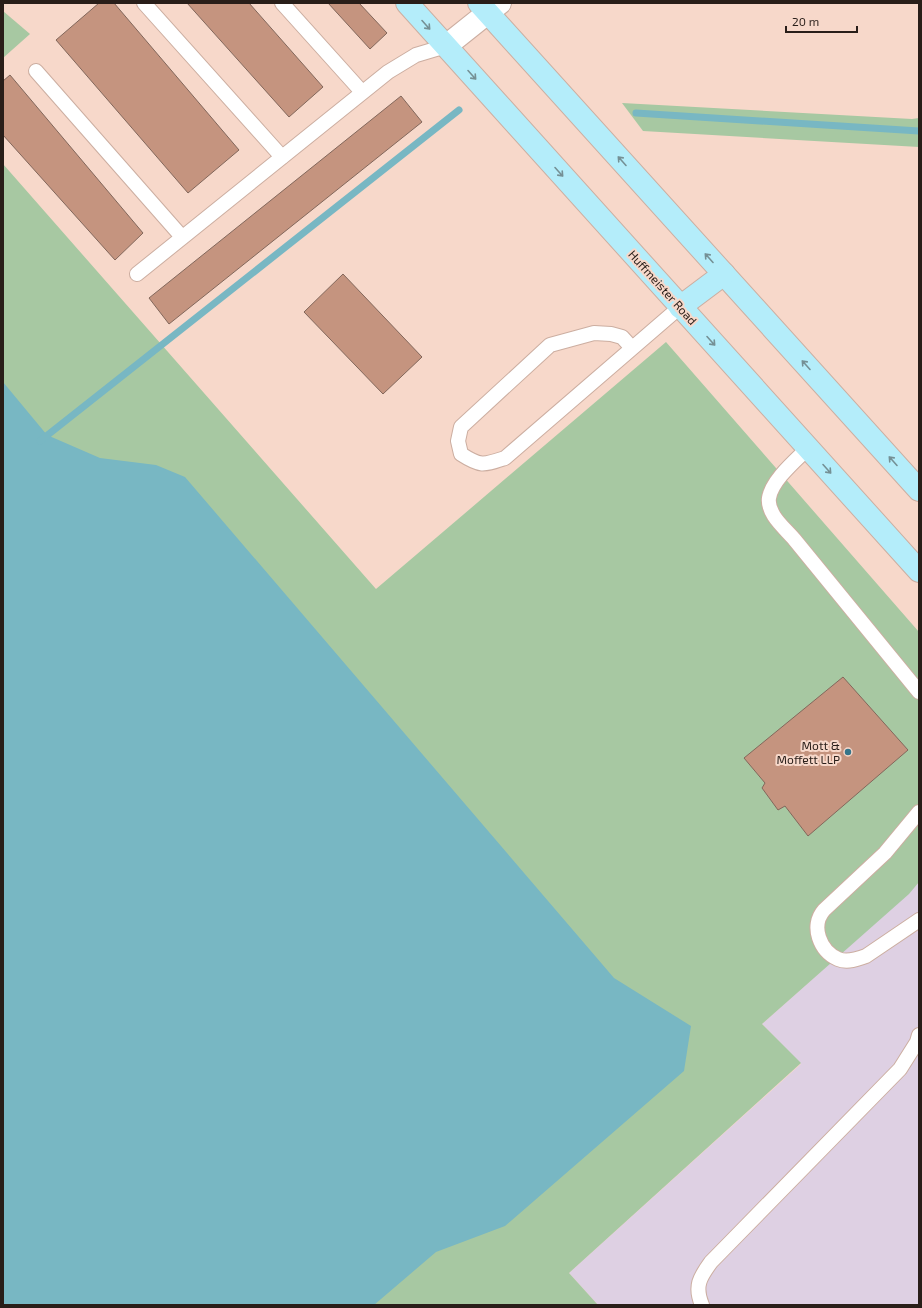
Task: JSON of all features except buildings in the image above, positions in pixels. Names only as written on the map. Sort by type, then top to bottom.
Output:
[{"type":"main road","name":"Huffmeister Road","points":[[407,3],[919,571]]},
{"type":"main road","points":[[489,6],[724,274],[919,490]]},
{"type":"main road","points":[[680,307],[724,274]]},
{"type":"street","points":[[446,46],[489,6]]},
{"type":"lane","points":[[144,3],[282,157]]},
{"type":"lane","points":[[282,3],[362,92]]},
{"type":"lane","points":[[137,274],[388,72],[416,55],[446,46]]},
{"type":"lane","points":[[36,71],[182,238]]},
{"type":"lane","points":[[632,348],[622,337],[611,334],[594,333],[550,344],[460,427],[458,441],[461,454],[472,461],[485,464],[506,458],[680,307]]},
{"type":"lane","points":[[808,448],[776,481],[768,500],[770,508],[775,518],[794,539],[919,692]]},
{"type":"lane","points":[[919,812],[885,853],[819,915],[816,928],[822,944],[830,954],[839,960],[856,960],[866,956],[919,920]]},
{"type":"lane","points":[[702,1305],[698,1290],[698,1283],[702,1274],[711,1262],[900,1069],[917,1042],[919,1035]]},
{"type":"shaded area","points":[[919,882],[919,1305],[598,1305],[569,1273],[801,1064],[762,1024],[908,894]]},
{"type":"green space","points":[[3,11],[30,34],[3,58]]},
{"type":"green space","points":[[622,103],[912,119],[919,118],[919,147],[643,131]]},
{"type":"green space","points":[[3,164],[376,589],[666,342],[919,632],[919,882],[909,894],[762,1024],[801,1063],[569,1273],[598,1305],[3,1305]]},
{"type":"water","points":[[3,382],[47,435],[100,458],[156,465],[185,477],[614,978],[691,1026],[684,1071],[505,1226],[436,1252],[374,1305],[3,1305]]},
{"type":"waterway","points":[[40,441],[459,110]]},
{"type":"waterway","points":[[636,113],[919,131]]},
{"type":"place","name":"Mott & Moffett LLP","points":[[848,752]]}]
